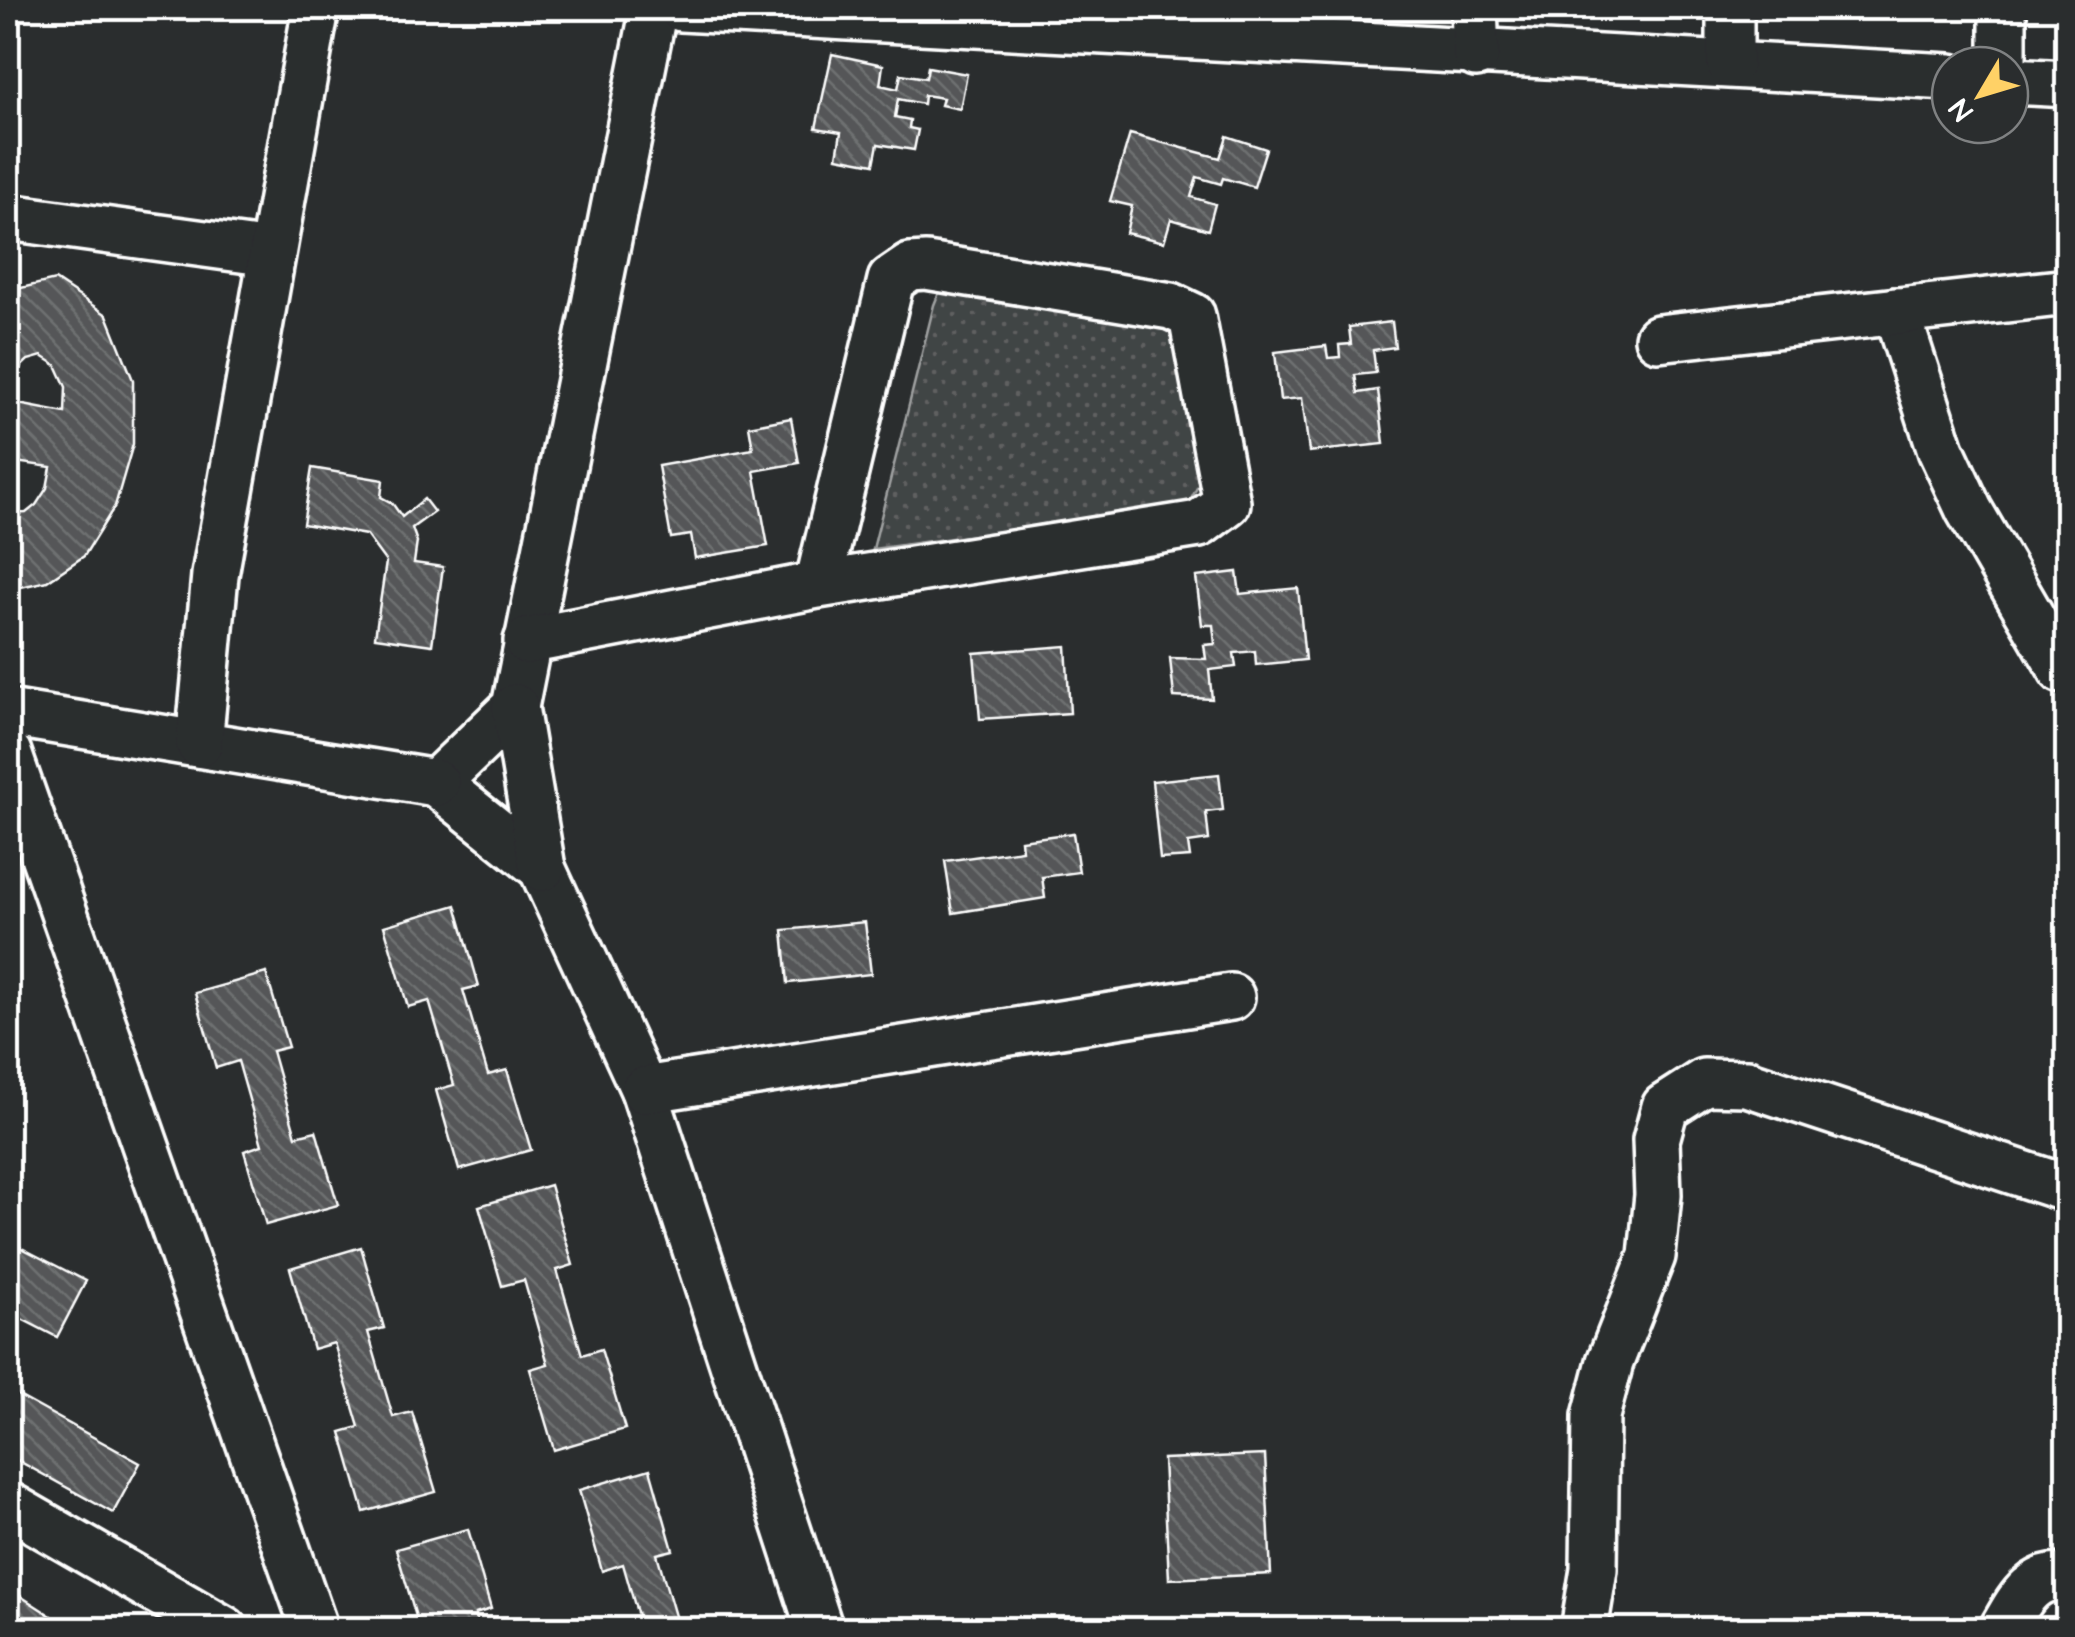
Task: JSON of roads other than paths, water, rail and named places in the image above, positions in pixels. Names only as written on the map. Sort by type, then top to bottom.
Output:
[{"type":"lane","points":[[200,744],[215,575],[316,8]]},
{"type":"lane","points":[[654,8],[515,706],[542,868],[644,1090],[820,1630]]},
{"type":"lane","points":[[681,8],[1219,24],[1476,54],[1930,77]]},
{"type":"lane","points":[[1474,8],[1476,54]]},
{"type":"lane","points":[[1730,8],[1730,64]]},
{"type":"lane","points":[[2003,8],[2003,45]]},
{"type":"lane","points":[[2030,82],[2068,84]]},
{"type":"lane","points":[[8,218],[270,253]]},
{"type":"lane","points":[[527,641],[818,585],[1199,524],[1227,504],[1192,316],[1171,306],[926,266],[900,272],[891,280],[818,585]]},
{"type":"lane","points":[[1658,338],[2068,292]]},
{"type":"lane","points":[[1896,311],[1941,450],[1969,510],[2062,670]]},
{"type":"lane","points":[[436,783],[515,706]]},
{"type":"lane","points":[[8,713],[436,783],[542,868]]},
{"type":"lane","points":[[8,753],[315,1630]]},
{"type":"lane","points":[[644,1090],[1231,997]]},
{"type":"lane","points":[[1584,1630],[1594,1569],[1596,1416],[1610,1362],[1652,1256],[1658,1195],[1656,1140],[1665,1107],[1704,1082],[1746,1083],[2068,1190]]},
{"type":"lane","points":[[8,1506],[225,1630]]},
{"type":"lane","points":[[2002,1630],[2025,1590],[2054,1576],[2068,1578]]}]
